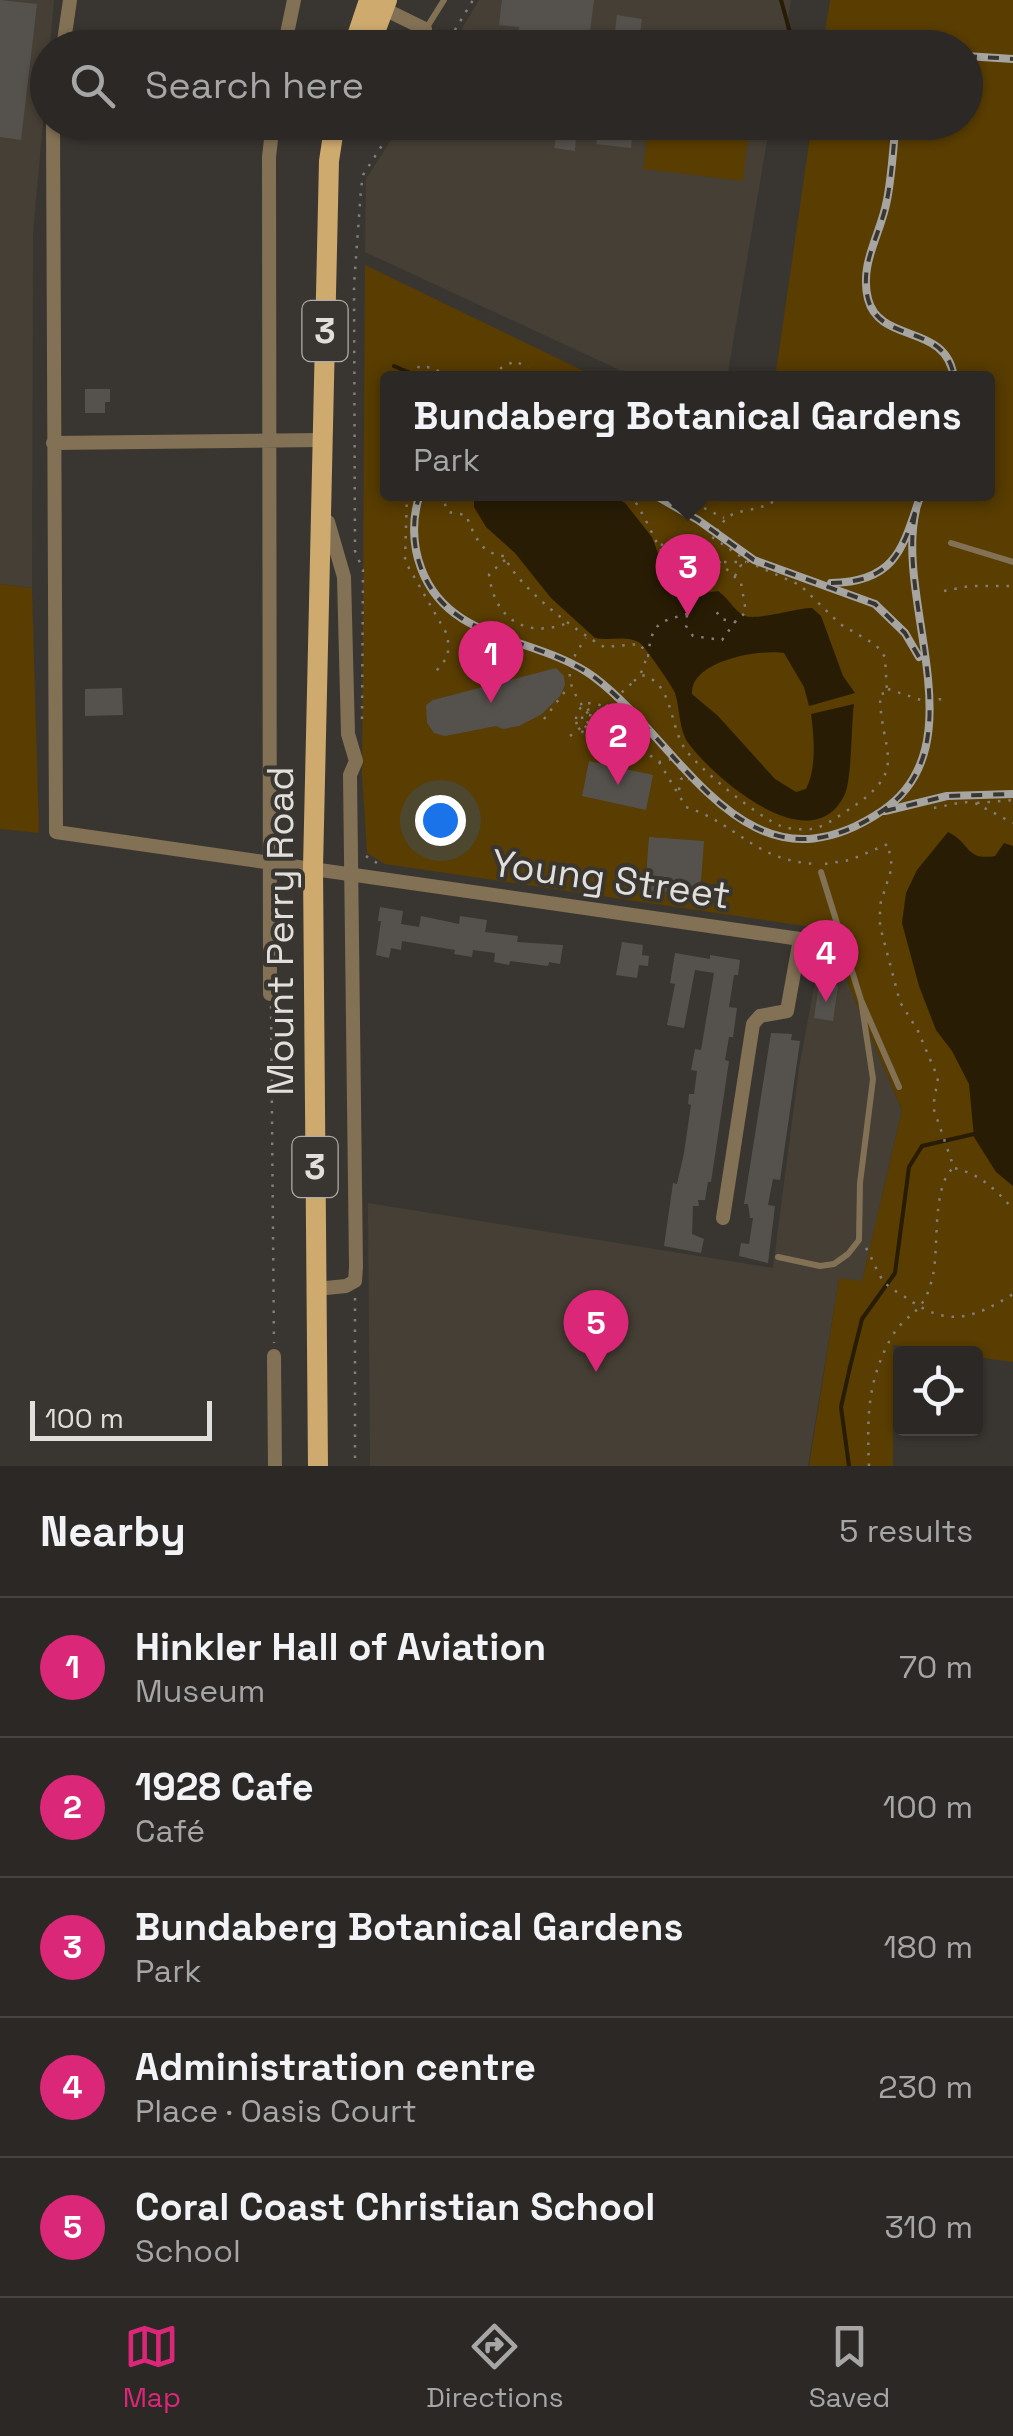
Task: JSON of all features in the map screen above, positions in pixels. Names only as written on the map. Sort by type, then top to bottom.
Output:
[{"type":"main road","points":[[362,30],[375,2]]},
{"type":"main road","points":[[371,30],[375,2]]},
{"type":"main road","name":"Mount Perry Road","points":[[318,1466],[313,868],[328,206],[342,140]]},
{"type":"street","points":[[66,30],[70,0]]},
{"type":"street","points":[[288,30],[294,0]]},
{"type":"street","points":[[375,2],[425,29]]},
{"type":"street","points":[[53,140],[53,444],[270,442],[322,448]]},
{"type":"street","name":"Mount Perry Road","points":[[270,994],[271,140]]},
{"type":"street","name":"Young Street","points":[[53,444],[56,832],[800,939],[787,1011],[760,1016],[753,1024],[722,1222]]},
{"type":"street","name":"Mount Perry Road","points":[[322,448],[330,534],[344,577],[348,734],[356,761],[350,775],[355,1281]]},
{"type":"street","points":[[316,1289],[346,1286],[355,1281]]},
{"type":"street","points":[[274,1356],[275,1466]]},
{"type":"lane","points":[[425,29],[444,0]]},
{"type":"lane","points":[[951,544],[1013,562]]},
{"type":"lane","points":[[821,872],[861,1000],[899,1088]]},
{"type":"lane","points":[[778,1257],[820,1266],[834,1264],[859,1240],[860,1182],[873,1079],[861,1000]]},
{"type":"path","points":[[455,30],[473,0]]},
{"type":"path","points":[[362,722],[362,570],[355,551],[354,271],[362,180],[386,140]]},
{"type":"path","points":[[499,371],[514,361],[528,368]]},
{"type":"path","points":[[418,371],[419,366],[438,371]]},
{"type":"path","points":[[407,501],[405,561],[448,636],[448,656],[434,674]]},
{"type":"path","points":[[444,501],[448,512],[466,515],[479,545],[506,558]]},
{"type":"path","points":[[634,501],[660,543],[671,571],[696,590]]},
{"type":"path","points":[[690,501],[725,519]]},
{"type":"path","points":[[722,562],[743,588],[746,612],[722,640],[692,636],[686,626],[696,590],[693,574],[712,537],[725,519],[763,509],[774,501]]},
{"type":"path","points":[[598,714],[641,675],[653,677],[662,687],[687,752],[722,786],[779,826],[808,830],[824,826],[860,802],[884,776],[890,753],[880,720],[880,694],[886,694],[885,657],[876,645],[840,624],[800,585],[750,563],[712,537]]},
{"type":"path","points":[[660,543],[672,553],[707,550]]},
{"type":"path","points":[[707,550],[714,560],[750,563]]},
{"type":"path","points":[[506,558],[488,574],[496,606],[511,622],[545,628],[570,622]]},
{"type":"path","points":[[506,558],[508,566],[532,594],[587,637],[604,647],[640,644],[648,656]]},
{"type":"path","points":[[734,576],[741,565],[738,561]]},
{"type":"path","points":[[944,591],[970,586],[1013,586]]},
{"type":"path","points":[[716,612],[721,619],[736,622]]},
{"type":"path","points":[[634,681],[648,656],[654,628],[662,621],[687,614]]},
{"type":"path","points":[[587,637],[572,658],[570,690],[588,713]]},
{"type":"path","points":[[886,688],[912,699],[949,699]]},
{"type":"path","points":[[544,719],[570,690]]},
{"type":"path","points":[[570,736],[579,728],[586,723],[593,709],[598,714],[598,727],[593,735],[579,728],[576,719],[582,706],[592,703],[605,709]]},
{"type":"path","points":[[598,727],[608,724],[605,709]]},
{"type":"path","points":[[586,723],[598,727],[620,747],[644,751],[658,762],[686,807],[709,814],[760,851],[798,863],[850,860],[888,844],[892,867],[880,905],[880,926],[904,1012],[918,1030],[938,1078],[932,1107],[954,1168]]},
{"type":"path","points":[[664,750],[688,778],[682,780],[678,792]]},
{"type":"path","points":[[658,762],[672,759]]},
{"type":"path","points":[[934,808],[963,802],[1013,800]]},
{"type":"path","points":[[976,804],[1013,823]]},
{"type":"path","points":[[364,851],[377,863]]},
{"type":"path","points":[[270,994],[274,1356]]},
{"type":"path","points":[[954,1168],[973,1173],[1013,1209]]},
{"type":"path","points":[[869,1466],[866,1411],[870,1392],[892,1335],[921,1308],[934,1271],[940,1200],[947,1174],[954,1168]]},
{"type":"path","points":[[859,1240],[877,1263],[883,1281],[921,1308],[947,1318],[970,1316],[1013,1294]]},
{"type":"path","points":[[355,1281],[356,1466]]},
{"type":"shaded area","points":[[0,0],[54,0],[51,30],[30,30],[30,140],[41,140],[33,233],[32,588],[0,584]]},
{"type":"shaded area","points":[[479,0],[791,0],[786,30],[461,30]]},
{"type":"shaded area","points":[[830,0],[1013,0],[1013,1362],[983,1358],[983,1346],[893,1345],[893,1466],[809,1466],[839,1278],[862,1281],[902,1110],[825,929],[385,864],[367,853],[362,774],[365,265],[584,371],[380,371],[380,501],[995,501],[995,371],[776,371],[810,140],[983,140],[983,30],[826,30]]},
{"type":"shaded area","points":[[391,140],[767,140],[728,371],[622,371],[365,252],[366,179]]},
{"type":"shaded area","points":[[647,140],[748,140],[743,181],[643,169]]},
{"type":"shaded area","points":[[474,501],[622,501],[652,537],[664,570],[692,595],[718,591],[746,616],[812,608],[821,616],[843,676],[855,693],[809,706],[804,687],[784,653],[773,652],[714,665],[694,683],[692,694],[718,716],[775,779],[796,792],[806,789],[812,772],[811,714],[854,704],[844,796],[829,814],[810,820],[788,818],[741,793],[702,759],[686,739],[675,693],[643,646],[630,639],[595,638],[551,598],[515,553],[486,527]]},
{"type":"shaded area","points":[[0,584],[32,588],[39,833],[0,829]]},
{"type":"shaded area","points":[[948,832],[978,856],[995,856],[1004,843],[1013,846],[1013,1186],[996,1172],[974,1137],[969,1084],[936,1030],[902,923],[906,893],[917,870]]},
{"type":"shaded area","points":[[825,929],[902,1110],[862,1282],[839,1279],[808,1466],[370,1466],[368,1203],[773,1268],[799,1068]]},
{"type":"building","points":[[0,0],[37,4],[34,30],[30,30],[21,140],[0,137]]},
{"type":"building","points":[[502,0],[594,0],[590,30],[519,30],[499,25]]},
{"type":"building","points":[[617,15],[642,19],[640,30],[615,30]]},
{"type":"building","points":[[556,140],[576,140],[575,151],[554,148]]},
{"type":"building","points":[[597,140],[632,140],[631,148],[596,144]]},
{"type":"building","points":[[85,389],[110,389],[105,413],[85,413]]},
{"type":"building","points":[[556,668],[564,676],[560,696],[542,714],[519,726],[496,726],[445,736],[434,733],[427,723],[426,705],[433,700]]},
{"type":"building","points":[[122,688],[123,715],[85,716],[85,689]]},
{"type":"building","points":[[589,761],[653,775],[646,810],[582,796]]},
{"type":"building","points":[[649,837],[704,841],[700,894],[645,890]]},
{"type":"building","points":[[380,907],[403,911],[401,924],[419,927],[421,916],[459,924],[460,916],[487,920],[485,932],[518,936],[517,942],[563,945],[560,964],[510,961],[509,965],[494,962],[495,953],[473,950],[472,957],[454,954],[455,950],[402,941],[401,950],[391,948],[389,958],[376,955]]},
{"type":"building","points":[[622,942],[643,945],[642,955],[649,956],[648,966],[639,965],[637,978],[616,975]]},
{"type":"building","points":[[675,953],[740,960],[729,1007],[737,1008],[725,1060],[729,1061],[711,1182],[705,1200],[698,1200],[699,1206],[693,1206],[692,1234],[704,1239],[701,1253],[664,1246],[673,1183],[677,1184],[684,1153],[689,1094],[694,1094],[697,1071],[691,1070],[695,1049],[701,1050],[714,973],[695,970],[684,1028],[667,1025],[675,984],[670,983]]},
{"type":"building","points":[[819,984],[838,986],[833,1021],[814,1018]]},
{"type":"building","points":[[771,1033],[792,1034],[791,1040],[800,1041],[780,1180],[773,1179],[768,1205],[775,1206],[768,1263],[739,1256],[741,1243],[749,1244],[753,1218],[748,1204],[744,1204]]},
{"type":"waterway","points":[[781,0],[789,30]]},
{"type":"waterway","points":[[394,366],[406,371]]},
{"type":"waterway","points":[[849,1466],[841,1407],[862,1319],[895,1273],[909,1167],[922,1146],[974,1134]]},
{"type":"railway","points":[[983,57],[1013,59]]},
{"type":"railway","points":[[894,140],[887,200],[866,273],[868,299],[886,323],[939,348],[952,371]]},
{"type":"railway","points":[[418,501],[414,531],[418,559],[434,593],[452,611],[473,625],[571,663],[594,677],[720,804],[754,827],[792,838],[834,834],[882,811],[910,783],[925,749],[930,711],[912,546],[916,510]]},
{"type":"railway","points":[[665,501],[754,560],[875,604],[905,633],[919,657]]},
{"type":"railway","points":[[831,583],[853,581],[884,568],[902,545],[919,501]]},
{"type":"railway","points":[[885,811],[947,796],[1013,794]]},
{"type":"place","name":"Bundaberg Botanical Gardens","points":[[688,616]]},
{"type":"place","name":"Hinkler Hall of Aviation","points":[[491,703]]},
{"type":"place","name":"1928 Cafe","points":[[618,785]]},
{"type":"place","name":"Administration centre","points":[[826,1002]]},
{"type":"place","name":"Coral Coast Christian School","points":[[596,1372]]}]
